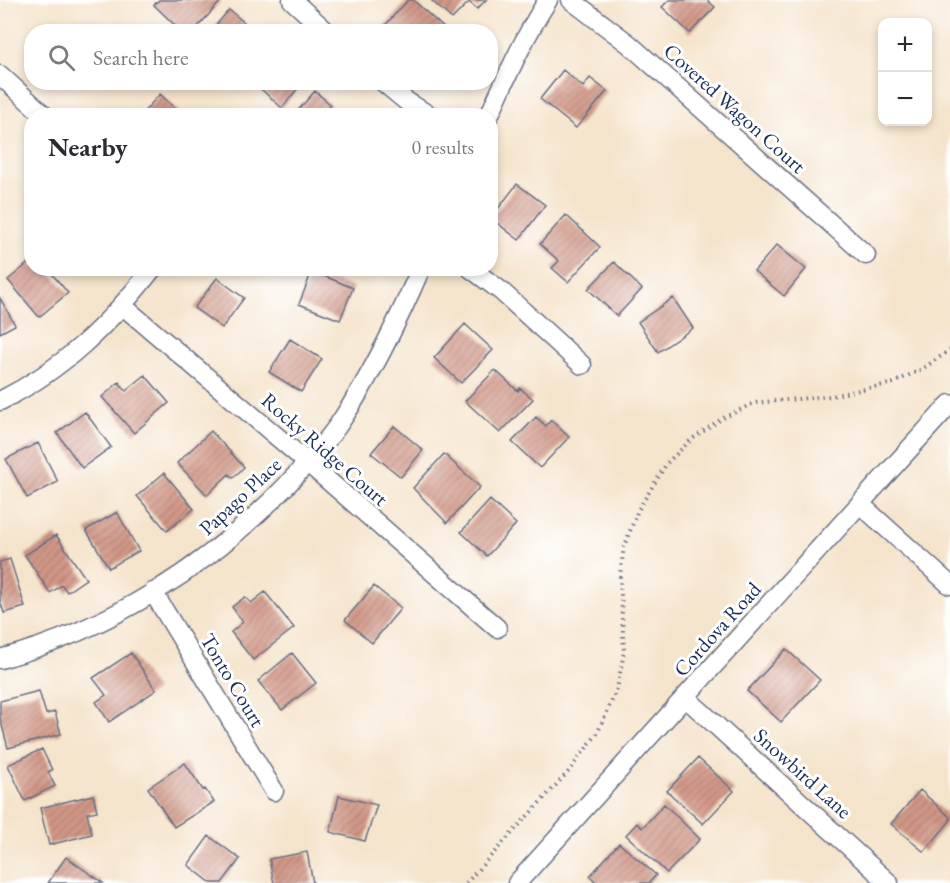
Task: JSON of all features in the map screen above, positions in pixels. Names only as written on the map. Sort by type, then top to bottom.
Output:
[{"type":"street","points":[[292,0],[318,24]]},
{"type":"street","points":[[493,108],[532,24],[548,0]]},
{"type":"street","name":"Covered Wagon Court","points":[[571,0],[629,44],[866,255]]},
{"type":"street","points":[[0,75],[36,108]]},
{"type":"street","points":[[393,90],[417,108]]},
{"type":"street","points":[[0,402],[66,361],[123,306],[147,276]]},
{"type":"street","name":"Papago Place","points":[[0,659],[34,650],[114,615],[195,566],[264,508],[308,463],[339,423],[368,378],[395,327],[417,276]]},
{"type":"street","points":[[481,276],[501,291],[582,365]]},
{"type":"street","name":"Rocky Ridge Court","points":[[123,306],[497,628]]},
{"type":"street","name":"Cordova Road","points":[[517,883],[950,404]]},
{"type":"street","points":[[860,504],[950,585]]},
{"type":"street","name":"Tonto Court","points":[[153,592],[274,791]]},
{"type":"street","name":"Snowbird Lane","points":[[686,697],[877,879]]},
{"type":"path","points":[[466,883],[569,771],[597,734],[616,688],[624,652],[620,575],[624,547],[638,510],[667,463],[692,439],[723,418],[754,403],[831,396],[894,383],[922,369],[950,350]]},
{"type":"building","points":[[159,0],[222,0],[200,24],[174,24],[154,5]]},
{"type":"building","points":[[408,0],[413,0],[439,24],[386,24]]},
{"type":"building","points":[[431,0],[486,0],[477,9],[469,2],[452,19]]},
{"type":"building","points":[[669,0],[707,0],[715,7],[690,33],[662,7]]},
{"type":"building","points":[[229,10],[245,23],[244,24],[217,24]]},
{"type":"building","points":[[563,70],[583,87],[590,78],[607,91],[576,128],[540,99]]},
{"type":"building","points":[[262,90],[297,90],[282,108]]},
{"type":"building","points":[[315,91],[331,105],[328,108],[300,108]]},
{"type":"building","points":[[160,94],[175,108],[147,108]]},
{"type":"building","points":[[517,184],[545,205],[519,240],[498,224],[498,209]]},
{"type":"building","points":[[566,215],[600,247],[568,282],[552,268],[559,261],[540,244]]},
{"type":"building","points":[[777,245],[806,269],[784,296],[754,271]]},
{"type":"building","points":[[614,262],[642,289],[617,316],[588,289]]},
{"type":"building","points":[[24,267],[24,276],[54,276],[68,293],[39,317],[8,280]]},
{"type":"building","points":[[310,276],[324,276],[353,288],[340,320],[299,304]]},
{"type":"building","points":[[217,278],[244,298],[222,328],[194,308]]},
{"type":"building","points":[[0,298],[15,325],[0,333]]},
{"type":"building","points":[[673,298],[693,328],[658,352],[638,322]]},
{"type":"building","points":[[465,324],[493,350],[461,383],[434,358]]},
{"type":"building","points":[[290,339],[322,359],[301,392],[269,372]]},
{"type":"building","points":[[495,370],[518,391],[520,388],[533,399],[500,433],[465,401]]},
{"type":"building","points":[[145,375],[169,403],[134,433],[102,397],[119,382],[126,391]]},
{"type":"building","points":[[85,412],[111,447],[82,468],[57,433]]},
{"type":"building","points":[[536,417],[546,426],[551,420],[569,437],[540,468],[512,442]]},
{"type":"building","points":[[394,426],[423,450],[401,477],[371,453]]},
{"type":"building","points":[[211,431],[244,467],[233,478],[229,474],[207,495],[177,463]]},
{"type":"building","points":[[38,443],[58,482],[27,498],[6,459]]},
{"type":"building","points":[[444,454],[480,487],[447,523],[413,488]]},
{"type":"building","points":[[164,473],[194,509],[167,531],[137,496]]},
{"type":"building","points":[[490,500],[516,524],[487,556],[461,532]]},
{"type":"building","points":[[117,512],[139,551],[109,568],[86,530]]},
{"type":"building","points":[[56,535],[86,579],[67,592],[62,585],[50,593],[25,555]]},
{"type":"building","points":[[10,559],[25,607],[4,613],[0,601],[0,562]]},
{"type":"building","points":[[374,586],[401,608],[372,643],[345,620]]},
{"type":"building","points":[[265,592],[294,628],[253,660],[231,632],[243,622],[232,607],[245,597],[251,603]]},
{"type":"building","points":[[786,649],[820,680],[781,722],[747,691]]},
{"type":"building","points":[[131,653],[156,690],[109,722],[96,702],[106,695],[93,678]]},
{"type":"building","points":[[292,653],[316,683],[282,710],[258,681]]},
{"type":"building","points":[[39,691],[46,714],[55,712],[61,734],[8,748],[0,718],[0,701]]},
{"type":"building","points":[[42,749],[52,770],[48,772],[55,786],[25,801],[8,765]]},
{"type":"building","points":[[698,758],[734,791],[703,824],[667,791]]},
{"type":"building","points":[[185,763],[214,802],[174,827],[148,788]]},
{"type":"building","points":[[920,790],[950,817],[950,821],[924,852],[891,824]]},
{"type":"building","points":[[93,795],[97,811],[87,813],[92,834],[49,845],[40,808]]},
{"type":"building","points":[[339,796],[377,805],[365,841],[330,832]]},
{"type":"building","points":[[664,804],[700,839],[667,873],[626,835],[637,823],[642,828]]},
{"type":"building","points":[[209,836],[240,859],[222,883],[211,883],[188,865]]},
{"type":"building","points":[[619,843],[656,875],[649,883],[597,883],[590,876]]},
{"type":"building","points":[[307,852],[313,883],[274,883],[269,859]]},
{"type":"building","points":[[66,857],[103,883],[48,883]]}]
